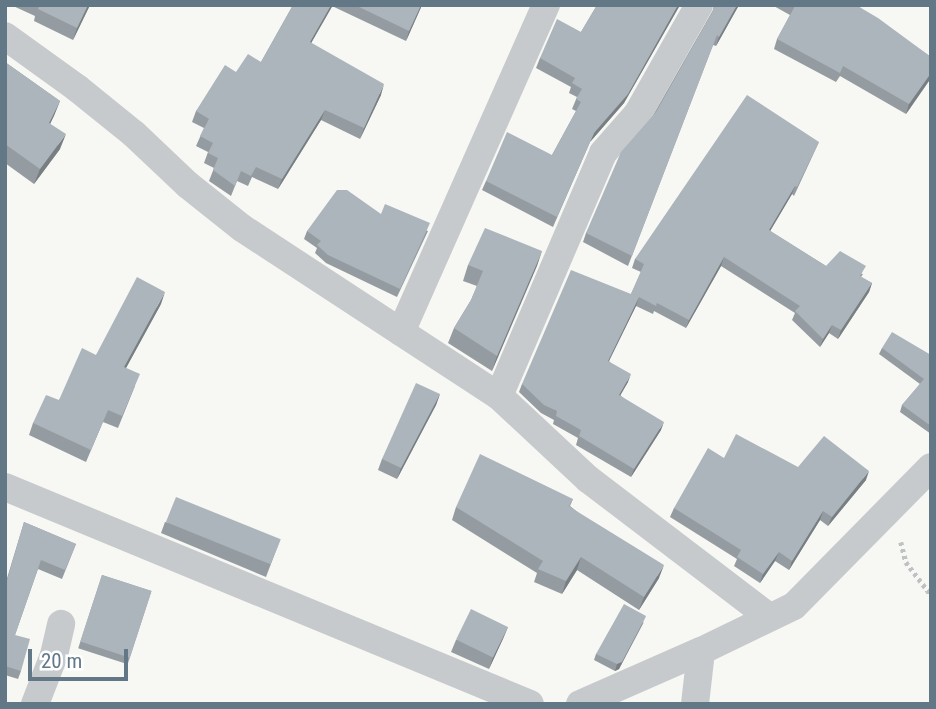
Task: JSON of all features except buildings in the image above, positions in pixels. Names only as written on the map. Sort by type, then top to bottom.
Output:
[{"type":"street","points":[[401,332],[546,5]]},
{"type":"street","points":[[499,396],[603,153],[638,113],[699,5]]},
{"type":"street","points":[[5,36],[134,134],[188,185],[242,228],[499,396],[588,479],[769,617]]},
{"type":"street","points":[[580,704],[701,651],[804,598],[931,467]]},
{"type":"street","points":[[5,487],[530,704]]},
{"type":"street","points":[[35,704],[54,655],[61,624]]},
{"type":"street","points":[[695,704],[701,651]]},
{"type":"path","points":[[894,503],[906,562],[915,578],[931,595]]}]
